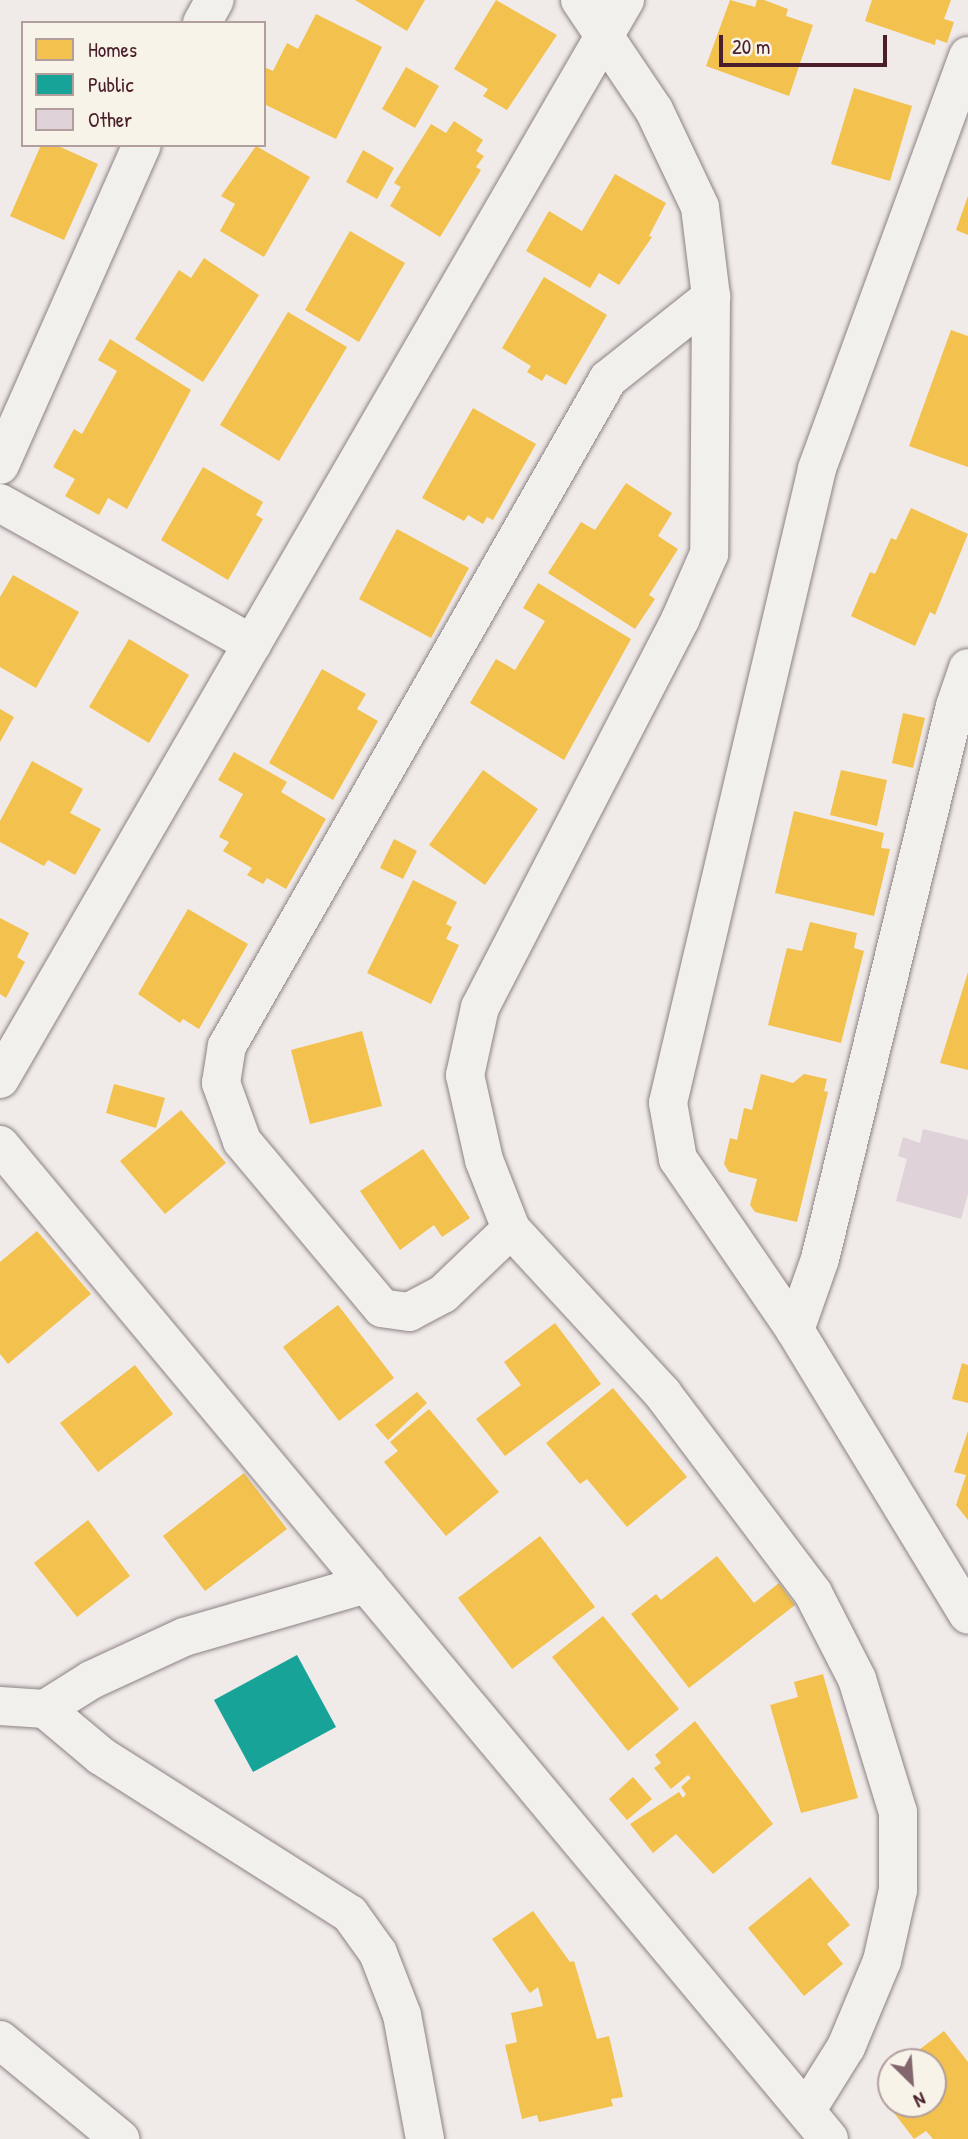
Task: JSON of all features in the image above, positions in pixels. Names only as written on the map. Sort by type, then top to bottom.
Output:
[{"type":"street","points":[[203,21],[215,0]]},
{"type":"street","points":[[580,0],[654,110],[700,207],[711,297],[709,554],[680,620],[480,1007],[465,1075],[484,1160],[511,1230],[663,1394],[813,1593],[857,1679],[898,1812],[898,1890],[882,1961],[846,2047],[818,2125]]},
{"type":"street","points":[[0,1079],[625,0]]},
{"type":"street","points":[[968,56],[817,468],[668,1103],[678,1159],[794,1331],[968,1615]]},
{"type":"street","points":[[0,465],[141,147]]},
{"type":"street","points":[[511,1230],[443,1294],[409,1312],[382,1308],[242,1141],[221,1083],[227,1046],[608,379],[711,297]]},
{"type":"street","points":[[0,503],[252,644]]},
{"type":"street","points":[[794,1331],[820,1259],[961,708],[968,668]]},
{"type":"street","points":[[0,1145],[818,2125]]},
{"type":"street","points":[[0,1706],[45,1709],[91,1680],[184,1637],[366,1584]]},
{"type":"street","points":[[45,1709],[101,1756],[350,1914],[378,1953],[402,2015],[425,2139]]},
{"type":"street","points":[[0,2040],[120,2139]]},
{"type":"building: Homes","points":[[355,0],[425,0],[407,31]]},
{"type":"building: Homes","points":[[496,0],[557,35],[507,110],[483,96],[488,89],[454,69]]},
{"type":"building: Homes","points":[[730,0],[755,7],[757,0],[764,0],[788,9],[786,16],[813,25],[789,96],[706,66]]},
{"type":"building: Homes","points":[[872,0],[951,0],[944,19],[954,22],[947,43],[936,39],[935,45],[865,21]]},
{"type":"building: Homes","points":[[316,14],[382,47],[336,139],[266,105],[266,68],[273,71],[287,43],[298,49]]},
{"type":"building: Homes","points":[[406,67],[439,86],[415,128],[382,109]]},
{"type":"building: Homes","points":[[854,88],[912,106],[890,181],[831,164]]},
{"type":"building: Homes","points":[[454,121],[483,140],[476,151],[484,156],[476,167],[481,170],[440,237],[390,206],[401,187],[394,183],[431,124],[446,133]]},
{"type":"building: Homes","points":[[40,147],[60,147],[98,164],[64,240],[10,216]]},
{"type":"building: Homes","points":[[255,147],[310,177],[264,257],[220,231],[235,204],[221,196]]},
{"type":"building: Homes","points":[[363,150],[394,168],[377,199],[346,182]]},
{"type":"building: Homes","points":[[615,174],[666,203],[649,236],[652,237],[619,285],[599,273],[590,288],[526,251],[549,211],[582,231]]},
{"type":"building: Homes","points":[[968,196],[968,235],[956,230]]},
{"type":"building: Homes","points":[[350,231],[405,263],[359,342],[305,310]]},
{"type":"building: Homes","points":[[204,258],[259,295],[203,382],[135,339],[179,270],[191,278]]},
{"type":"building: Homes","points":[[544,277],[607,315],[566,385],[546,374],[542,381],[527,372],[531,366],[502,348]]},
{"type":"building: Homes","points":[[288,312],[347,347],[279,461],[220,425]]},
{"type":"building: Homes","points":[[951,330],[968,336],[968,467],[909,446]]},
{"type":"building: Homes","points":[[110,339],[191,390],[127,509],[108,498],[99,515],[65,496],[75,479],[53,467],[74,429],[82,434],[117,371],[98,360]]},
{"type":"building: Homes","points":[[473,408],[536,444],[493,520],[487,517],[483,524],[468,515],[464,521],[422,498]]},
{"type":"building: Homes","points":[[203,467],[263,502],[256,515],[263,519],[228,580],[161,540]]},
{"type":"building: Homes","points":[[626,483],[672,513],[658,536],[678,549],[649,595],[655,599],[635,629],[548,573],[581,522],[595,530]]},
{"type":"building: Homes","points":[[911,508],[968,534],[935,615],[930,612],[915,646],[851,616],[870,572],[875,574],[891,538],[896,540]]},
{"type":"building: Homes","points":[[397,529],[469,568],[431,638],[359,599]]},
{"type":"building: Homes","points":[[13,575],[79,612],[36,688],[0,667],[0,597]]},
{"type":"building: Homes","points":[[538,583],[631,639],[564,760],[470,703],[496,659],[515,670],[545,621],[523,608]]},
{"type":"building: Homes","points":[[129,639],[189,675],[149,743],[89,707]]},
{"type":"building: Homes","points":[[322,669],[366,694],[357,709],[378,721],[333,800],[269,763]]},
{"type":"building: Homes","points":[[0,709],[14,717],[0,742]]},
{"type":"building: Homes","points":[[903,713],[925,718],[913,768],[892,763]]},
{"type":"building: Homes","points":[[234,752],[287,782],[281,792],[326,819],[286,889],[267,878],[263,884],[247,875],[252,868],[223,851],[229,842],[219,837],[243,794],[218,780]]},
{"type":"building: Homes","points":[[32,761],[83,789],[70,813],[101,829],[75,875],[48,860],[44,866],[0,842],[0,821]]},
{"type":"building: Homes","points":[[483,770],[538,809],[485,885],[429,845]]},
{"type":"building: Homes","points":[[841,770],[887,780],[877,826],[830,815]]},
{"type":"building: Homes","points":[[794,811],[884,833],[881,848],[890,849],[874,916],[775,893]]},
{"type":"building: Homes","points":[[394,839],[417,851],[403,879],[380,868]]},
{"type":"building: Homes","points":[[413,880],[457,902],[446,924],[452,927],[446,939],[459,945],[431,1004],[367,973]]},
{"type":"building: Homes","points":[[188,909],[248,944],[199,1029],[183,1019],[180,1023],[138,994]]},
{"type":"building: Homes","points":[[0,918],[29,933],[17,957],[25,962],[6,998],[0,994]]},
{"type":"building: Homes","points":[[810,922],[857,933],[854,948],[864,951],[841,1043],[768,1025],[787,948],[802,951]]},
{"type":"building: Homes","points":[[968,972],[968,1070],[940,1063]]},
{"type":"building: Homes","points":[[362,1031],[382,1106],[310,1124],[291,1050]]},
{"type":"building: Homes","points":[[761,1074],[793,1083],[804,1074],[827,1079],[824,1091],[828,1092],[797,1222],[755,1212],[750,1205],[757,1179],[729,1172],[724,1164],[730,1138],[737,1140],[744,1108],[752,1110]]},
{"type":"building: Homes","points":[[114,1084],[165,1098],[156,1128],[106,1113]]},
{"type":"building: Homes","points":[[181,1110],[226,1163],[165,1214],[120,1161]]},
{"type":"building: Homes","points":[[423,1149],[470,1218],[442,1237],[434,1225],[400,1250],[360,1191]]},
{"type":"building: Homes","points":[[37,1231],[91,1294],[8,1364],[0,1354],[0,1262]]},
{"type":"building: Homes","points":[[338,1305],[394,1378],[339,1421],[283,1347]]},
{"type":"building: Homes","points":[[555,1323],[601,1384],[505,1456],[476,1419],[521,1385],[504,1362]]},
{"type":"building: Homes","points":[[962,1363],[968,1365],[968,1403],[952,1399]]},
{"type":"building: Homes","points":[[135,1365],[173,1414],[98,1472],[60,1423]]},
{"type":"building: Homes","points":[[613,1388],[687,1477],[627,1527],[587,1479],[580,1484],[546,1443]]},
{"type":"building: Homes","points":[[417,1392],[427,1403],[388,1440],[375,1425]]},
{"type":"building: Homes","points":[[429,1409],[499,1492],[446,1536],[384,1462],[398,1451],[390,1442]]},
{"type":"building: Homes","points":[[968,1431],[968,1520],[956,1505],[966,1475],[954,1472]]},
{"type":"building: Homes","points":[[244,1473],[287,1529],[205,1591],[163,1536]]},
{"type":"building: Homes","points":[[88,1520],[130,1576],[77,1617],[34,1563]]},
{"type":"building: Homes","points":[[540,1536],[595,1607],[512,1669],[458,1598]]},
{"type":"building: Homes","points":[[717,1556],[754,1603],[779,1583],[795,1605],[689,1688],[631,1614],[656,1594],[661,1600]]},
{"type":"building: Homes","points":[[603,1616],[679,1709],[628,1751],[552,1657]]},
{"type":"building: Homes","points":[[823,1674],[858,1798],[801,1813],[770,1705],[798,1697],[794,1682]]},
{"type":"building: Homes","points":[[695,1721],[773,1824],[713,1874],[676,1834],[653,1853],[630,1824],[679,1792],[683,1798],[686,1794],[681,1787],[691,1778],[688,1775],[671,1789],[654,1768],[661,1763],[655,1755]]},
{"type":"building: Homes","points":[[633,1777],[652,1799],[627,1820],[609,1799]]},
{"type":"building: Homes","points":[[810,1877],[850,1925],[827,1944],[843,1964],[804,1996],[748,1928]]},
{"type":"building: Homes","points":[[533,1911],[570,1962],[574,1961],[597,2039],[609,2036],[623,2097],[611,2099],[613,2106],[539,2122],[537,2115],[522,2119],[505,2045],[517,2042],[511,2013],[543,2006],[538,1987],[530,1993],[492,1939]]},
{"type":"building: Homes","points":[[944,2031],[968,2062],[968,2139],[933,2139],[926,2131],[914,2139],[898,2118],[947,2118],[947,2048],[922,2048]]},
{"type":"building: Public","points":[[297,1655],[336,1727],[253,1772],[214,1700]]},
{"type":"building: Other","points":[[923,1129],[968,1140],[968,1194],[961,1219],[896,1201],[907,1159],[898,1156],[903,1137],[920,1143]]}]
